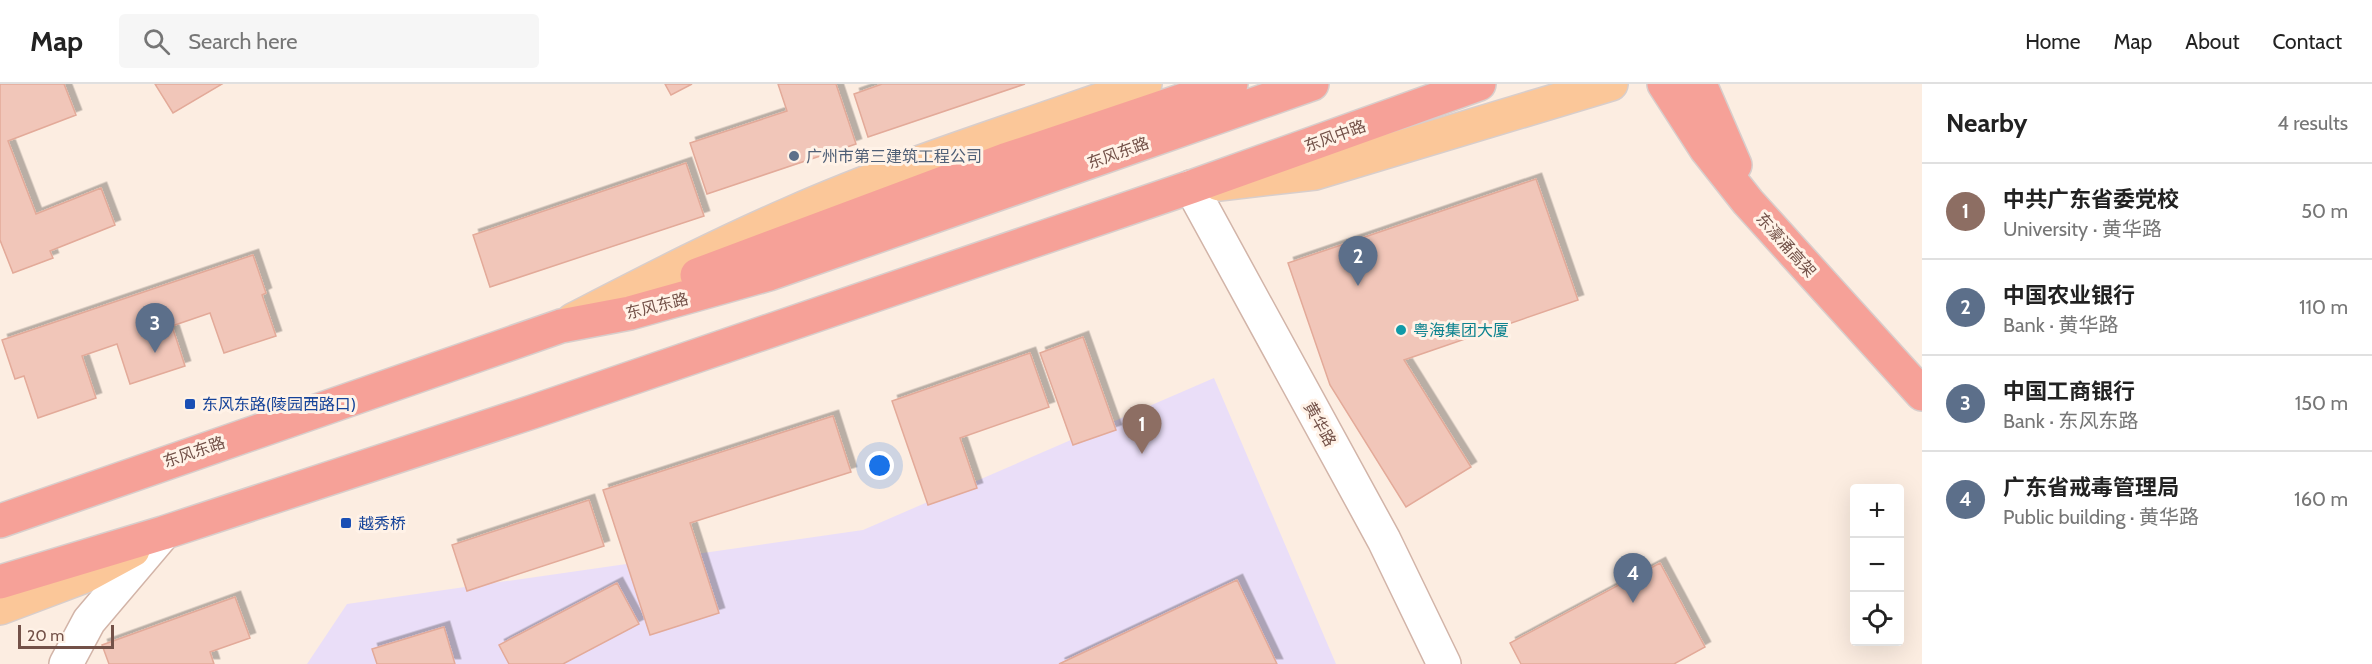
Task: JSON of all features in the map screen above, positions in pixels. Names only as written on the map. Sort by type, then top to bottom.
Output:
[{"type":"highway","points":[[561,327],[1005,160],[1231,84]]},
{"type":"highway","name":"东风东路","points":[[0,521],[561,327],[630,313],[769,274],[1312,84]]},
{"type":"highway","name":"东风中路","points":[[1191,187],[1479,84]]},
{"type":"highway","name":"东濠涌高架","points":[[1664,84],[1706,149],[1748,202],[1919,386]]},
{"type":"highway","name":"东濠涌高架","points":[[1700,84],[1732,160],[1751,195],[1781,233],[1919,386]]},
{"type":"highway","points":[[0,582],[163,533],[532,412],[1191,187]]},
{"type":"main road","points":[[561,327],[665,272],[791,213],[941,155],[1145,84]]},
{"type":"main road","points":[[1191,187],[1315,172],[1611,84]]},
{"type":"main road","points":[[0,608],[84,576],[163,533]]},
{"type":"street","name":"黄华路","points":[[1191,187],[1384,540],[1444,664]]},
{"type":"street","points":[[66,664],[89,621],[163,533]]},
{"type":"shaded area","points":[[1214,378],[1336,664],[307,664],[347,604],[863,530]]},
{"type":"building","points":[[0,84],[64,84],[76,115],[8,141],[36,214],[101,188],[115,225],[50,251],[53,258],[13,273],[0,240]]},
{"type":"building","points":[[155,84],[222,84],[173,113]]},
{"type":"building","points":[[665,84],[692,84],[671,95]]},
{"type":"building","points":[[778,84],[836,84],[856,144],[707,194],[690,143],[787,111]]},
{"type":"building","points":[[882,84],[1025,84],[868,137],[854,94]]},
{"type":"building","points":[[686,163],[704,216],[490,287],[473,235]]},
{"type":"building","name":"粤海集团大厦","points":[[1536,179],[1578,300],[1404,360],[1471,467],[1406,507],[1330,385],[1288,263]]},
{"type":"building","points":[[253,255],[266,293],[262,295],[276,336],[224,353],[210,313],[172,326],[185,366],[130,384],[117,344],[82,356],[96,398],[38,418],[24,376],[15,379],[2,340]]},
{"type":"building","points":[[1083,337],[1116,430],[1073,445],[1040,353]]},
{"type":"building","points":[[1030,353],[1049,407],[960,438],[977,488],[928,505],[892,401]]},
{"type":"building","points":[[833,416],[851,472],[690,523],[719,613],[650,635],[603,490]]},
{"type":"building","points":[[589,500],[604,546],[467,591],[452,545]]},
{"type":"building","points":[[1660,563],[1705,647],[1674,664],[1521,664],[1510,643]]},
{"type":"building","points":[[1237,580],[1277,664],[1059,664]]},
{"type":"building","points":[[617,583],[639,624],[563,664],[509,664],[499,645]]},
{"type":"building","points":[[235,597],[250,638],[210,652],[214,664],[109,664],[102,645]]},
{"type":"building","points":[[444,627],[455,664],[377,664],[372,649]]},
{"type":"place","name":"广州市第三建筑工程公司","points":[[794,156]]},
{"type":"place","name":"中国农业银行","points":[[1358,286]]},
{"type":"place","name":"粤海集团大厦","points":[[1401,330]]},
{"type":"place","name":"中国工商银行","points":[[155,353]]},
{"type":"place","name":"东风东路(陵园西路口)","points":[[190,404]]},
{"type":"place","name":"中共广东省委党校","points":[[1142,454]]},
{"type":"place","name":"越秀桥","points":[[346,523]]},
{"type":"place","name":"广东省戒毒管理局","points":[[1633,603]]}]
